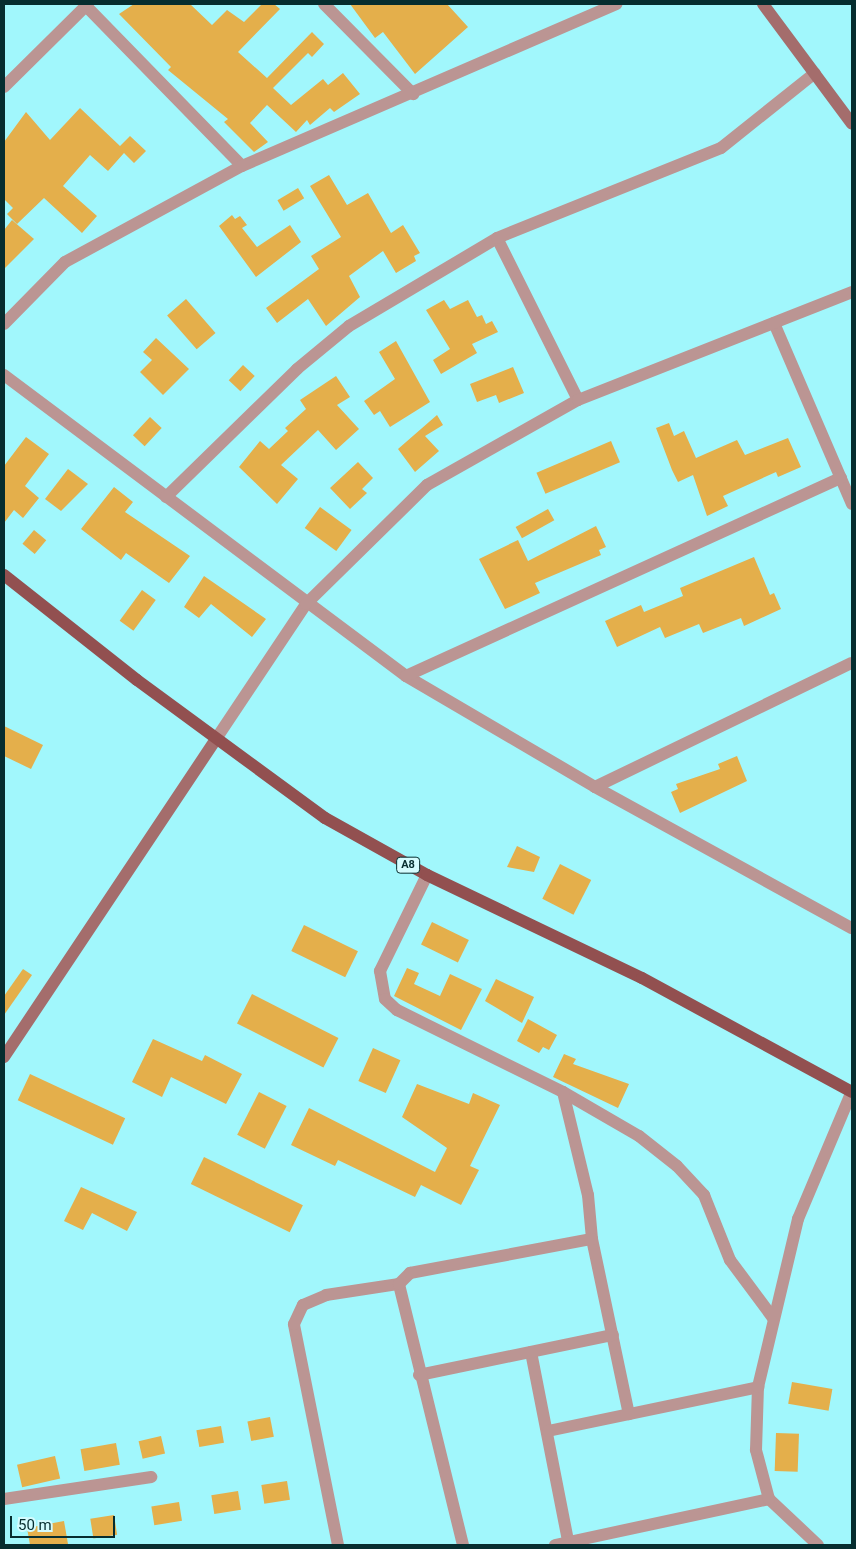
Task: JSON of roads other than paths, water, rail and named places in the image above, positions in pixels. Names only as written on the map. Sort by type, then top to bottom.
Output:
[{"type":"main road","name":"A8","points":[[4,575],[216,739],[317,812],[427,875],[642,978],[852,1091]]},
{"type":"street","points":[[324,4],[413,94]]},
{"type":"street","points":[[4,324],[65,262],[242,166],[413,94],[618,4]]},
{"type":"street","points":[[763,4],[852,124]]},
{"type":"street","points":[[4,87],[87,5],[242,166]]},
{"type":"street","points":[[166,497],[297,370],[349,326],[497,238],[721,148],[815,73]]},
{"type":"street","points":[[497,238],[578,400]]},
{"type":"street","points":[[4,1057],[306,604],[427,484],[578,400],[852,292]]},
{"type":"street","points":[[774,323],[852,504]]},
{"type":"street","points":[[4,375],[306,604],[406,676],[595,787],[852,928]]},
{"type":"street","points":[[406,676],[841,478]]},
{"type":"street","points":[[595,787],[852,663]]},
{"type":"street","points":[[427,875],[380,971],[385,999],[397,1010],[564,1092],[639,1136],[704,1194],[730,1260],[772,1318]]},
{"type":"street","points":[[818,1545],[769,1499],[756,1450],[758,1387],[772,1318],[798,1219],[852,1091]]},
{"type":"street","points":[[564,1092],[588,1195],[592,1239],[629,1414]]},
{"type":"street","points":[[338,1545],[294,1324],[303,1306],[326,1295],[400,1284],[410,1273],[592,1239]]},
{"type":"street","points":[[400,1284],[419,1375],[463,1545]]},
{"type":"street","points":[[419,1375],[613,1335]]},
{"type":"street","points":[[531,1352],[569,1544]]},
{"type":"street","points":[[548,1431],[758,1387]]},
{"type":"street","points":[[4,1499],[151,1477]]},
{"type":"street","points":[[555,1545],[569,1544],[769,1499]]}]
